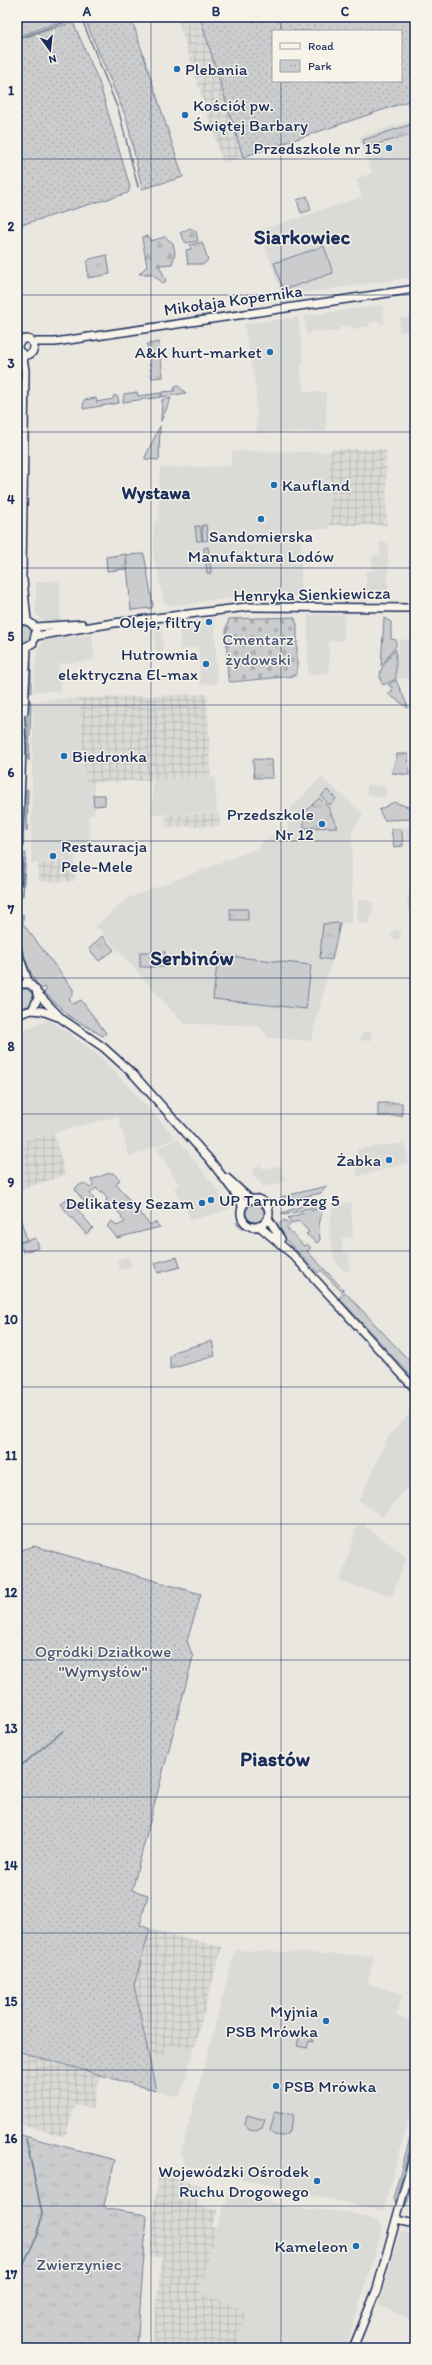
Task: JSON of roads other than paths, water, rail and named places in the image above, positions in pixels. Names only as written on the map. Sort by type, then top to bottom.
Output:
[{"type":"street","name":"Mikołaja Kopernika","points":[[32,342],[55,342],[415,289]]},
{"type":"street","points":[[22,725],[18,647],[27,647],[33,643],[36,636],[35,627],[27,621],[17,621],[22,574],[25,370],[28,352],[32,342],[27,339],[20,342],[19,349],[28,352]]},
{"type":"street","name":"Mikołaja Kopernika","points":[[28,352],[55,342]]},
{"type":"street","points":[[22,574],[27,621]]},
{"type":"street","name":"Henryka Sienkiewicza","points":[[36,636],[114,623],[247,607],[415,608]]},
{"type":"street","name":"Henryka Sienkiewicza","points":[[35,627],[114,623]]},
{"type":"street","points":[[17,883],[22,725],[27,647]]},
{"type":"street","points":[[17,951],[17,962]]},
{"type":"street","points":[[17,951],[29,984],[38,994],[62,1019],[103,1047],[125,1066],[210,1160],[250,1200]]},
{"type":"street","points":[[17,984],[29,984]]},
{"type":"street","points":[[32,1010],[37,1002],[38,994]]},
{"type":"street","points":[[17,1011],[22,1013],[32,1010],[42,1011],[62,1019]]},
{"type":"street","points":[[210,1160],[240,1201],[242,1207],[242,1217],[245,1222],[249,1225],[259,1226],[293,1255],[415,1389]]},
{"type":"street","points":[[242,1207],[250,1200],[260,1200],[265,1203],[268,1208],[268,1218],[293,1255]]},
{"type":"street","points":[[259,1226],[268,1218]]},
{"type":"street","points":[[353,2348],[377,2289],[415,2151]]},
{"type":"street","points":[[396,2220],[415,2224]]},
{"type":"waterway","points":[[81,17],[119,112],[138,187]]},
{"type":"waterway","points":[[17,39],[71,20]]},
{"type":"waterway","points":[[17,1769],[63,1731]]},
{"type":"waterway","points":[[17,2277],[38,2234],[42,2213],[26,2139]]},
{"type":"place","name":"Plebania","points":[[177,69]]},
{"type":"place","name":"Kościół pw. Świętej Barbary","points":[[185,115]]},
{"type":"place","name":"Przedszkole nr 15","points":[[389,148]]},
{"type":"place","name":"A&K hurt-market","points":[[270,352]]},
{"type":"place","name":"Kaufland","points":[[274,485]]},
{"type":"place","name":"Sandomierska Manufaktura Lodów","points":[[261,519]]},
{"type":"place","name":"Oleje, filtry","points":[[209,622]]},
{"type":"place","name":"Hutrownia elektryczna El-max","points":[[206,664]]},
{"type":"place","name":"Biedronka","points":[[64,756]]},
{"type":"place","name":"Przedszkole Nr 12","points":[[322,824]]},
{"type":"place","name":"Restauracja Pele-Mele","points":[[53,856]]},
{"type":"place","name":"Żabka","points":[[389,1160]]},
{"type":"place","name":"UP Tarnobrzeg 5","points":[[211,1200]]},
{"type":"place","name":"Delikatesy Sezam","points":[[202,1203]]},
{"type":"place","name":"Myjnia PSB Mrówka","points":[[326,2021]]},
{"type":"place","name":"PSB Mrówka","points":[[276,2086]]},
{"type":"place","name":"Wojewódzki Ośrodek Ruchu Drogowego","points":[[317,2181]]},
{"type":"place","name":"Kameleon","points":[[356,2246]]},
{"type":"district","name":"Siarkowiec","points":[[302,237]]},
{"type":"district","name":"Wystawa","points":[[156,493]]},
{"type":"district","name":"Serbinów","points":[[192,958]]},
{"type":"district","name":"Piastów","points":[[275,1759]]},
{"type":"park label","name":"Cmentarz żydowski","points":[[258,649]]},
{"type":"park label","name":"Ogródki Działkowe \"Wymysłów\"","points":[[103,1661]]},
{"type":"park label","name":"Zwierzyniec","points":[[79,2264]]}]
